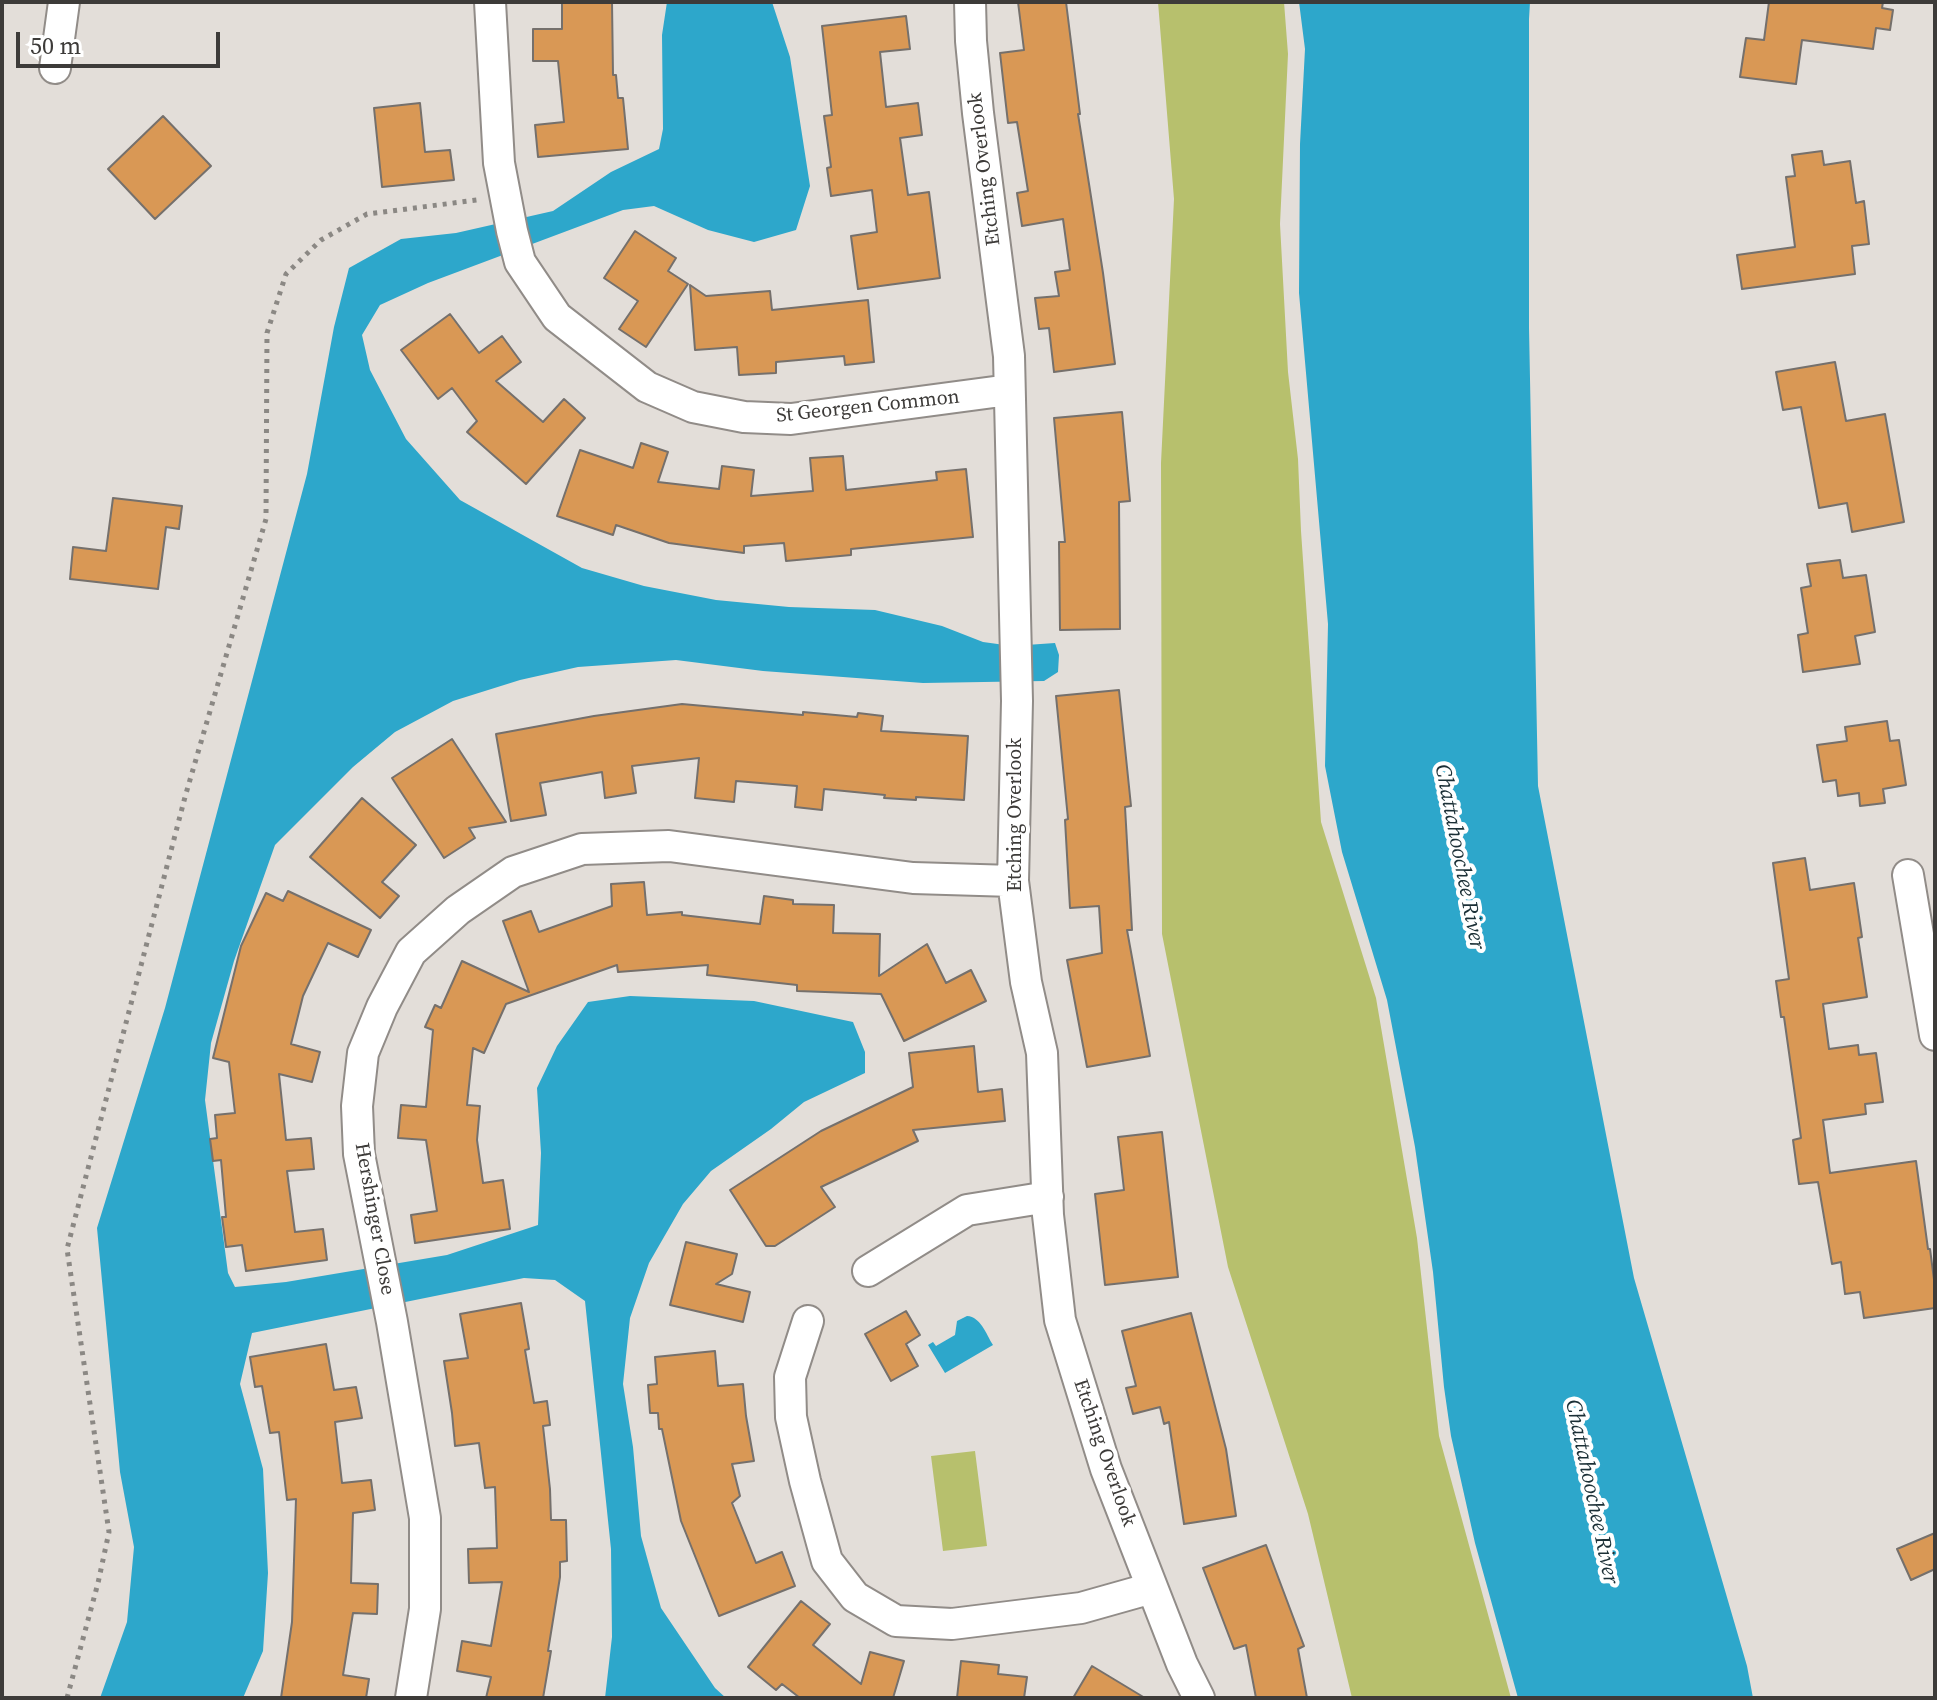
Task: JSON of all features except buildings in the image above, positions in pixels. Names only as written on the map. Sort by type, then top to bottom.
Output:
[{"type":"street","points":[[55,68],[64,2]]},
{"type":"street","name":"St Georgen Common","points":[[490,2],[499,163],[520,262],[557,317],[647,387],[693,407],[744,417],[791,419],[1009,390]]},
{"type":"street","name":"Etching Overlook","points":[[970,2],[978,113],[1009,356],[1017,623],[1013,881],[1026,982],[1042,1053],[1048,1197],[1060,1320],[1106,1469],[1182,1664],[1199,1698]]},
{"type":"street","name":"Hershinger Close","points":[[411,1698],[425,1609],[425,1518],[380,1255],[359,1154],[357,1106],[363,1053],[382,1007],[411,952],[458,910],[513,872],[582,849],[669,846],[913,878],[1013,881]]},
{"type":"street","points":[[1908,875],[1934,1019]]},
{"type":"street","points":[[868,1271],[967,1210],[1048,1197]]},
{"type":"street","points":[[808,1321],[790,1377],[791,1417],[827,1561],[855,1597],[896,1621],[952,1624],[1081,1608],[1152,1588]]},
{"type":"path","points":[[67,1698],[109,1532],[67,1249],[185,797],[266,519],[267,333],[286,274],[321,240],[367,214],[505,196]]},
{"type":"green space","points":[[1158,2],[1284,2],[1288,54],[1280,224],[1321,822],[1376,998],[1417,1238],[1439,1436],[1511,1698],[1352,1698],[1308,1514],[1228,1267],[1162,934],[1161,463],[1174,199]]},
{"type":"green space","points":[[975,1451],[987,1546],[943,1551],[931,1456]]},
{"type":"water","points":[[667,2],[772,2],[790,57],[810,186],[796,230],[754,242],[708,230],[654,206],[623,210],[428,283],[380,305],[362,335],[370,370],[406,439],[460,500],[582,568],[644,586],[716,600],[789,607],[875,610],[942,626],[983,642],[1012,646],[1055,643],[1059,655],[1058,672],[1044,681],[923,683],[763,671],[676,660],[578,667],[520,680],[453,701],[395,732],[353,767],[275,845],[234,961],[211,1043],[205,1100],[228,1273],[235,1287],[286,1282],[447,1255],[538,1225],[541,1153],[537,1088],[557,1046],[588,1002],[630,996],[754,1001],[853,1022],[865,1052],[865,1073],[804,1102],[711,1171],[683,1204],[649,1263],[630,1318],[623,1384],[633,1447],[641,1536],[661,1608],[715,1688],[726,1698],[605,1698],[612,1637],[611,1549],[585,1301],[555,1280],[524,1278],[252,1333],[240,1384],[263,1469],[268,1573],[263,1651],[243,1698],[100,1698],[127,1622],[134,1547],[120,1472],[97,1228],[165,1008],[307,474],[334,327],[349,268],[401,239],[456,233],[553,211],[611,172],[659,149],[663,129],[662,35]]},
{"type":"water","name":"Chattahoochee River","points":[[1299,2],[1530,2],[1529,328],[1538,786],[1634,1278],[1747,1666],[1753,1698],[1518,1698],[1475,1543],[1451,1436],[1433,1272],[1415,1147],[1387,1000],[1342,852],[1325,766],[1328,624],[1299,293],[1300,144],[1305,49]]},
{"type":"water","points":[[967,1316],[980,1323],[993,1345],[945,1373],[928,1345],[933,1342],[936,1346],[955,1335],[957,1321]]}]
